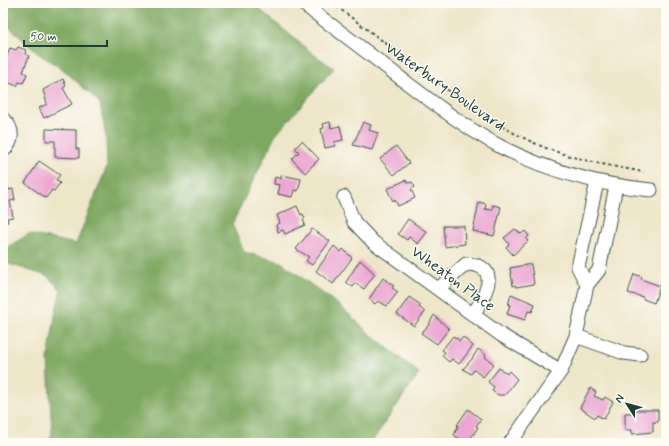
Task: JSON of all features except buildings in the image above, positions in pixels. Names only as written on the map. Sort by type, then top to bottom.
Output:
[{"type":"street","name":"Waterbury Boulevard","points":[[302,3],[473,131],[521,156],[597,182],[651,190]]},
{"type":"street","points":[[3,119],[9,125],[12,137],[10,143],[3,151]]},
{"type":"street","points":[[587,286],[578,267],[597,182]]},
{"type":"street","points":[[510,443],[561,371],[576,336],[587,286],[599,270],[616,186]]},
{"type":"street","name":"Wheaton Place","points":[[344,197],[354,222],[373,242],[501,335],[561,371]]},
{"type":"street","points":[[438,290],[466,264],[475,264],[481,267],[489,280],[488,288],[473,315]]},
{"type":"street","points":[[576,336],[624,353],[640,355]]},
{"type":"path","points":[[332,3],[458,99],[503,127],[546,148],[573,157],[603,165],[644,172]]},
{"type":"green space","points":[[3,3],[252,3],[313,54],[334,68],[275,136],[232,224],[244,252],[281,262],[341,307],[370,334],[419,373],[371,443],[46,443],[52,434],[48,359],[56,310],[61,290],[47,276],[3,262],[3,248],[6,248],[29,234],[76,244],[107,166],[106,138],[100,103],[65,71],[36,52],[3,21]]}]
